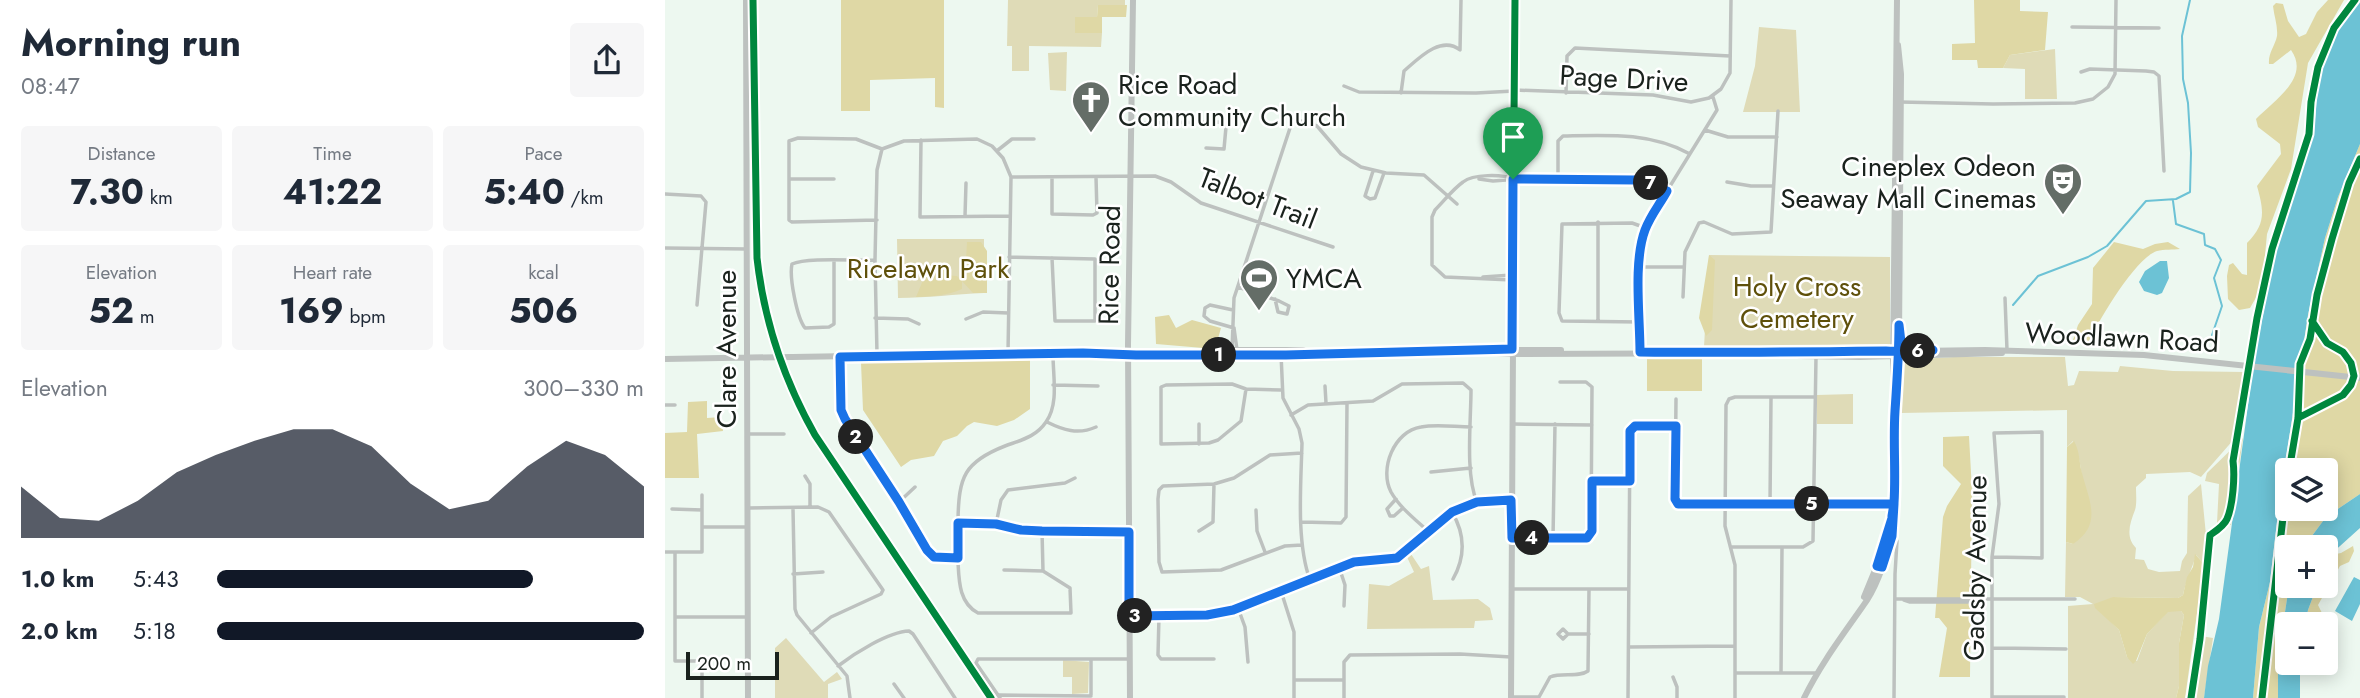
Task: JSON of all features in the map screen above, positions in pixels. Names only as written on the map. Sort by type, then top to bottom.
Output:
[{"type":"main road","name":"Clare Avenue","points":[[746,0],[748,698]]},
{"type":"main road","name":"Rice Road","points":[[1130,698],[1128,352],[1133,0]]},
{"type":"main road","points":[[1511,697],[1515,0]]},
{"type":"main road","points":[[1804,698],[1817,673],[1868,599],[1884,568],[1892,536],[1898,102],[1901,57],[1898,45],[1897,0]]},
{"type":"main road","points":[[1898,102],[1901,342],[1904,347],[1933,350]]},
{"type":"main road","points":[[1895,354],[1899,325]]},
{"type":"main road","name":"Woodlawn Road","points":[[1128,352],[1453,351],[1476,348],[1512,351],[1816,354],[2007,352]]},
{"type":"main road","name":"Woodlawn Road","points":[[1895,354],[1933,350],[2125,354],[2360,378]]},
{"type":"main road","name":"Woodlawn Road","points":[[665,359],[1281,352]]},
{"type":"street","points":[[1401,93],[1403,73],[1416,61],[1441,45],[1453,45],[1460,50],[1461,0]]},
{"type":"street","name":"Page Drive","points":[[1344,86],[1359,93],[1514,91],[1656,95],[1691,103],[1713,96],[1727,79],[1731,56],[1731,0]]},
{"type":"street","points":[[1898,102],[2075,103],[2098,97],[2111,84],[2115,70],[2116,0]]},
{"type":"street","points":[[2073,27],[2158,28]]},
{"type":"street","points":[[1566,93],[1567,56],[1575,48],[1731,56]]},
{"type":"street","points":[[2081,72],[2090,69],[2115,70],[2154,72],[2159,76],[2164,172]]},
{"type":"street","points":[[1640,352],[1640,267],[1646,228],[1717,110],[1713,96]]},
{"type":"street","points":[[1683,297],[1683,267],[1687,245],[1699,223],[1704,222],[1732,234],[1772,232],[1777,111]]},
{"type":"street","points":[[1132,123],[1222,122],[1226,127],[1224,149],[1206,148]]},
{"type":"street","points":[[1234,351],[1233,310],[1238,287],[1292,122],[1306,122],[1317,127],[1345,158],[1373,171],[1423,174],[1457,204]]},
{"type":"street","points":[[1705,130],[1722,136],[1777,137]]},
{"type":"street","points":[[1558,179],[1558,141],[1563,136],[1646,137],[1690,154]]},
{"type":"street","points":[[877,220],[792,222],[788,217],[789,141],[856,139],[883,149],[904,141],[977,139],[998,150],[1011,177],[1008,355]]},
{"type":"street","points":[[998,150],[1012,139],[1034,139]]},
{"type":"street","points":[[921,140],[921,217],[1010,216]]},
{"type":"street","points":[[877,356],[877,170],[883,149]]},
{"type":"street","points":[[1373,171],[1365,192],[1365,196],[1370,199],[1375,198],[1384,173]]},
{"type":"street","name":"Talbot Trail","points":[[1011,177],[1155,176],[1201,203],[1333,247]]},
{"type":"street","points":[[1512,277],[1445,277],[1432,265],[1432,217],[1435,210],[1464,181],[1509,176],[1513,179],[1635,180],[1648,182],[1667,191]]},
{"type":"street","points":[[1052,177],[1052,214],[1093,215],[1097,213],[1096,177]]},
{"type":"street","points":[[789,179],[834,179]]},
{"type":"street","points":[[1727,182],[1773,186]]},
{"type":"street","points":[[965,216],[967,183]]},
{"type":"street","points":[[665,194],[701,196],[704,199],[703,249],[696,291],[697,305]]},
{"type":"street","points":[[1598,222],[1598,321]]},
{"type":"street","points":[[1640,322],[1562,321],[1559,313],[1562,224],[1632,223],[1646,228]]},
{"type":"street","points":[[665,248],[747,249]]},
{"type":"street","points":[[1009,257],[1095,258],[1095,321],[1055,321],[1052,258]]},
{"type":"street","points":[[834,261],[834,324],[829,327],[805,328],[799,317],[790,271],[792,264],[797,262],[834,261],[875,261]]},
{"type":"street","points":[[1640,267],[1683,267]]},
{"type":"street","points":[[1238,287],[1275,299],[1289,306],[1287,314],[1278,313],[1275,299]]},
{"type":"street","points":[[2005,298],[2007,352]]},
{"type":"street","points":[[1233,310],[1210,305],[1205,309],[1204,316],[1210,321],[1234,328]]},
{"type":"street","points":[[966,319],[983,312],[1009,313]]},
{"type":"street","points":[[875,318],[908,319],[919,324]]},
{"type":"street","points":[[1281,352],[1282,390],[1300,433],[1302,545],[1310,580]]},
{"type":"street","points":[[1731,547],[1803,547],[1812,542],[1815,535],[1816,354]]},
{"type":"street","points":[[1004,570],[1044,571],[1070,588],[1073,607],[1071,613],[985,615],[973,610],[963,598],[959,585],[958,489],[967,471],[988,453],[1035,435],[1047,422],[1053,408],[1053,355]]},
{"type":"street","points":[[840,357],[841,410],[845,419],[932,555],[939,558],[958,558]]},
{"type":"street","points":[[1512,538],[1590,536],[1592,387],[1590,382],[1560,382]]},
{"type":"street","points":[[1291,415],[1308,405],[1373,401],[1402,384],[1463,383],[1471,390],[1471,468],[1473,494],[1477,502]]},
{"type":"street","points":[[1246,389],[1241,422],[1218,440],[1199,444],[1161,444],[1159,390],[1166,385],[1232,384],[1246,389],[1282,390]]},
{"type":"street","points":[[1053,385],[1098,386]]},
{"type":"street","points":[[1325,386],[1326,403]]},
{"type":"street","points":[[1735,698],[1735,571],[1731,547],[1725,533],[1727,401],[1735,397],[1815,397]]},
{"type":"street","points":[[1770,504],[1771,397]]},
{"type":"street","points":[[1676,399],[1675,501],[1678,504],[1894,504]]},
{"type":"street","points":[[1302,522],[1341,523],[1346,517],[1347,403]]},
{"type":"street","points":[[665,405],[675,405]]},
{"type":"street","points":[[1047,422],[1065,430],[1088,430],[1096,427]]},
{"type":"street","points":[[1199,424],[1199,444]]},
{"type":"street","points":[[1512,424],[1592,425]]},
{"type":"street","points":[[1553,538],[1555,425]]},
{"type":"street","points":[[1628,698],[1630,431],[1632,426],[1676,426]]},
{"type":"street","points":[[1429,532],[1403,508],[1389,486],[1388,467],[1391,452],[1400,437],[1422,427],[1471,427]]},
{"type":"street","name":"Gadsby Avenue","points":[[1992,557],[2042,558],[2042,432],[1994,433],[1999,504],[1992,557],[1992,698]]},
{"type":"street","points":[[748,434],[784,434]]},
{"type":"street","points":[[1302,453],[1270,455],[1234,478],[1214,484],[1166,485],[1159,490],[1159,562],[1162,572],[1221,570],[1265,552],[1285,546],[1302,545]]},
{"type":"street","points":[[1430,472],[1471,468]]},
{"type":"street","points":[[804,476],[810,484],[810,507]]},
{"type":"street","points":[[996,524],[1001,500],[1008,490],[1065,483],[1075,478]]},
{"type":"street","points":[[1592,481],[1630,481]]},
{"type":"street","points":[[1199,530],[1213,522],[1214,484]]},
{"type":"street","points":[[899,502],[915,487]]},
{"type":"street","points":[[665,552],[702,552],[702,495]]},
{"type":"street","points":[[1396,499],[1387,509],[1387,514],[1394,516],[1403,508]]},
{"type":"street","points":[[1129,616],[1207,615],[1238,608],[1354,562],[1397,558],[1452,512],[1477,502],[1511,500]]},
{"type":"street","points":[[748,509],[810,507],[821,508],[832,514],[883,590],[881,594],[831,617],[811,633]]},
{"type":"street","points":[[793,508],[795,609],[848,679],[850,698]]},
{"type":"street","points":[[672,509],[702,510]]},
{"type":"street","points":[[1256,510],[1257,531],[1265,552]]},
{"type":"street","points":[[1452,512],[1461,527],[1462,541],[1460,566],[1453,579]]},
{"type":"street","points":[[958,523],[996,524],[1021,530],[1129,532]]},
{"type":"street","points":[[702,527],[748,527]]},
{"type":"street","points":[[1042,531],[1044,571]]},
{"type":"street","points":[[1894,698],[1897,541]]},
{"type":"street","points":[[1781,673],[1782,547]]},
{"type":"street","points":[[675,552],[675,661],[702,661],[702,698]]},
{"type":"street","points":[[1339,567],[1345,585],[1344,606]]},
{"type":"street","points":[[1884,568],[1895,576]]},
{"type":"street","points":[[793,574],[823,572]]},
{"type":"street","points":[[1511,589],[1629,589]]},
{"type":"street","points":[[1511,697],[1539,696],[1546,680],[1553,676],[1586,673],[1589,668],[1589,589]]},
{"type":"street","points":[[1281,591],[1293,625],[1294,698]]},
{"type":"street","points":[[1895,599],[2075,599]]},
{"type":"street","points":[[1238,608],[1245,627],[1248,662]]},
{"type":"street","points":[[1159,616],[1161,659],[1214,659]]},
{"type":"street","points":[[675,617],[748,617]]},
{"type":"street","points":[[838,666],[867,647],[900,632],[909,631],[955,698]]},
{"type":"street","points":[[1568,634],[1589,634]]},
{"type":"street","points":[[1629,647],[1735,646]]},
{"type":"street","points":[[1993,648],[2066,649]]},
{"type":"street","points":[[1344,698],[1345,660],[1353,654],[1511,657]]},
{"type":"street","points":[[1091,659],[1091,697],[999,697],[976,663],[980,659],[1091,659],[1130,659]]},
{"type":"street","points":[[1735,673],[1817,673]]},
{"type":"street","points":[[1673,677],[1677,698]]},
{"type":"street","points":[[1294,680],[1344,680]]},
{"type":"street","points":[[894,684],[904,698]]},
{"type":"street","points":[[1992,698],[2064,697]]},
{"type":"green space","points":[[1008,0],[1125,0],[1125,5],[1098,5],[1097,17],[1075,32],[1102,33],[1101,47],[1029,46],[1029,71],[1012,71],[1012,46],[1007,46]]},
{"type":"green space","points":[[1759,27],[1796,30],[1800,112],[1743,112],[1755,66]]},
{"type":"green space","points":[[2055,49],[2057,99],[2025,99],[2025,69],[2003,68],[2010,55]]},
{"type":"green space","points":[[1067,52],[1066,91],[1050,90],[1048,53]]},
{"type":"green space","name":"Ricelawn Park","points":[[897,239],[984,239],[984,293],[898,298]]},
{"type":"green space","name":"Holy Cross Cemetery","points":[[1709,255],[1890,257],[1890,344],[1871,349],[1704,347]]},
{"type":"green space","points":[[2065,357],[2068,386],[2074,385],[2079,371],[2118,372],[2120,366],[2173,371],[2244,372],[2235,438],[2201,477],[2190,472],[2146,474],[2146,478],[2136,487],[2136,508],[2129,530],[2136,548],[2135,559],[2144,560],[2148,569],[2159,572],[2180,571],[2187,553],[2188,496],[2201,484],[2206,535],[2204,564],[2196,555],[2183,595],[2178,598],[2113,597],[2110,621],[2119,630],[2127,657],[2137,661],[2147,634],[2168,611],[2181,611],[2184,615],[2179,643],[2179,686],[2176,698],[2068,698],[2068,606],[2093,604],[2080,597],[2065,597],[2066,542],[2073,544],[2082,492],[2081,468],[2073,441],[2067,447],[2067,410],[1901,413],[1902,360]]},
{"type":"green space","points":[[1853,394],[1853,424],[1817,424],[1817,395]]},
{"type":"green space","points":[[2243,438],[2231,525],[2217,523],[2219,484],[2205,481],[2207,473]]},
{"type":"green space","points":[[1411,554],[1421,569],[1429,566],[1433,600],[1478,599],[1490,608],[1493,620],[1475,621],[1474,628],[1367,629],[1369,584],[1389,586],[1414,572],[1407,557]]},
{"type":"green space","points":[[2201,636],[2213,638],[2204,698],[2192,698]]},
{"type":"green space","points":[[786,638],[824,682],[837,672],[842,679],[828,684],[828,698],[775,698],[775,648]]},
{"type":"green space","points":[[1063,660],[1089,662],[1088,693],[1072,694],[1072,677],[1063,677]]},
{"type":"shaded area","points":[[841,0],[944,0],[944,108],[935,107],[935,78],[870,80],[870,111],[841,111]]},
{"type":"shaded area","points":[[1974,0],[2020,0],[2020,11],[2048,12],[2045,50],[2010,55],[2003,68],[1978,68],[1977,60],[1952,60],[1952,44],[1975,43]]},
{"type":"shaded area","points":[[2328,0],[2344,0],[2308,63],[2291,169],[2267,234],[2262,287],[2250,308],[2239,310],[2228,299],[2229,265],[2233,263],[2242,274],[2247,275],[2247,243],[2258,230],[2262,217],[2257,186],[2281,154],[2280,144],[2258,127],[2256,119],[2280,97],[2296,70],[2296,60],[2291,50],[2273,64],[2269,64],[2277,36],[2273,6],[2276,3],[2283,4],[2288,21],[2299,37],[2306,34],[2317,12]]},
{"type":"shaded area","points":[[1098,5],[1127,5],[1126,17],[1102,17],[1102,33],[1075,33],[1075,17],[1097,17]]},
{"type":"shaded area","points":[[2360,144],[2360,494],[2338,509],[2338,458],[2286,458],[2308,315],[2325,238],[2338,197]]},
{"type":"shaded area","points":[[967,242],[981,242],[987,251],[987,293],[973,293],[962,281],[968,263]]},
{"type":"shaded area","points":[[2114,242],[2143,249],[2168,242],[2180,249],[2160,250],[2148,256],[2118,292],[2088,343],[2072,343],[2078,325],[2092,304],[2093,268]]},
{"type":"shaded area","points":[[1709,255],[1715,260],[1712,330],[1706,336],[1699,318]]},
{"type":"shaded area","points":[[937,262],[944,267],[944,275],[957,276],[962,281],[962,289],[940,295],[916,297],[926,273]]},
{"type":"shaded area","points":[[1169,315],[1176,328],[1192,320],[1221,328],[1215,349],[1156,344],[1155,317]]},
{"type":"shaded area","points":[[1647,358],[1702,358],[1702,391],[1647,391]]},
{"type":"shaded area","points":[[1030,360],[1030,409],[1014,420],[997,426],[974,422],[957,436],[943,441],[934,456],[911,460],[901,467],[863,410],[861,363]]},
{"type":"shaded area","points":[[707,401],[707,418],[721,417],[723,431],[697,434],[699,478],[665,478],[665,433],[687,432],[688,402]]},
{"type":"shaded area","points":[[1969,436],[1972,491],[1970,677],[1939,677],[1947,628],[1939,618],[1935,618],[1943,517],[1961,484],[1943,466],[1943,437]]},
{"type":"shaded area","points":[[2074,441],[2090,502],[2091,520],[2082,536],[2073,544],[2066,542],[2067,447]]},
{"type":"shaded area","points":[[2277,521],[2323,521],[2313,535],[2276,535]]},
{"type":"shaded area","points":[[2275,540],[2275,598],[2287,598],[2285,612],[2275,612],[2275,675],[2278,675],[2278,698],[2253,698],[2259,627],[2270,582]]},
{"type":"shaded area","points":[[2353,546],[2354,551],[2349,562],[2338,570],[2338,554]]},
{"type":"shaded area","points":[[2195,554],[2204,564],[2185,698],[2176,698],[2179,686],[2179,643],[2184,615],[2181,611],[2168,612],[2147,634],[2133,664],[2127,657],[2119,630],[2094,604],[2113,597],[2178,598],[2183,595]]},
{"type":"shaded area","points":[[2312,598],[2322,598],[2318,605],[2322,612],[2308,610]]},
{"type":"water","points":[[2360,0],[2360,144],[2338,197],[2325,238],[2308,315],[2286,458],[2275,458],[2275,521],[2277,521],[2270,582],[2259,627],[2253,698],[2204,698],[2219,619],[2254,361],[2276,248],[2314,130],[2319,76],[2335,34]]},
{"type":"water","points":[[2160,261],[2167,261],[2169,278],[2162,293],[2157,295],[2144,291],[2139,282],[2145,271]]},
{"type":"water","points":[[2360,494],[2360,528],[2338,548],[2338,535],[2313,535],[2323,521],[2338,521],[2338,509]]},
{"type":"water","points":[[2354,577],[2360,580],[2360,604],[2352,621],[2335,611]]},
{"type":"water","points":[[2287,598],[2312,598],[2308,612],[2285,612]]},
{"type":"water","points":[[2278,675],[2300,675],[2300,698],[2278,698]]},
{"type":"waterway","points":[[2013,305],[2038,276],[2088,257],[2107,246],[2146,201],[2176,199],[2190,192],[2191,153],[2188,103],[2183,79],[2182,36],[2190,0]]},
{"type":"waterway","points":[[2173,201],[2176,224],[2204,234],[2205,245],[2215,249],[2221,260],[2214,278],[2222,306],[2212,335]]},
{"type":"cycle path","points":[[753,0],[757,258],[777,350],[815,435],[991,698]]},
{"type":"cycle path","points":[[1512,349],[1515,0]]},
{"type":"cycle path","points":[[2191,698],[2200,639],[2210,535],[2226,522],[2231,506],[2233,461],[2257,318],[2272,249],[2309,134],[2311,102],[2318,67],[2334,28],[2355,0]]},
{"type":"cycle path","points":[[2291,458],[2298,418],[2300,364],[2310,339],[2317,295],[2332,239],[2349,183],[2360,159]]},
{"type":"cycle path","points":[[2298,418],[2343,395],[2354,376],[2351,363],[2343,352],[2327,343],[2312,321]]},
{"type":"cycle path","points":[[2262,698],[2283,521]]},
{"type":"place","name":"Rice Road Community Church","points":[[1091,134]]},
{"type":"place","name":"Cineplex Odeon Seaway Mall Cinemas","points":[[2063,216]]},
{"type":"place","name":"YMCA","points":[[1259,312]]},
{"type":"route","points":[[1513,179],[1512,349],[1286,355],[1083,353],[840,357],[841,410],[927,550],[934,557],[958,558],[958,523],[996,524],[1021,530],[1129,532],[1129,616],[1220,613],[1354,562],[1397,558],[1452,512],[1485,501],[1511,500],[1512,538],[1587,538],[1592,531],[1592,481],[1630,481],[1632,426],[1676,426],[1675,501],[1678,504],[1894,504],[1892,536],[1882,567],[1877,566],[1892,518],[1894,503],[1895,410],[1898,393],[1897,366],[1898,352],[1898,346],[1899,340],[1899,325],[1902,346],[1933,350],[1907,352],[1898,352],[1893,352],[1886,351],[1777,353],[1640,352],[1642,239],[1667,191],[1648,182],[1635,180],[1513,179]]}]
